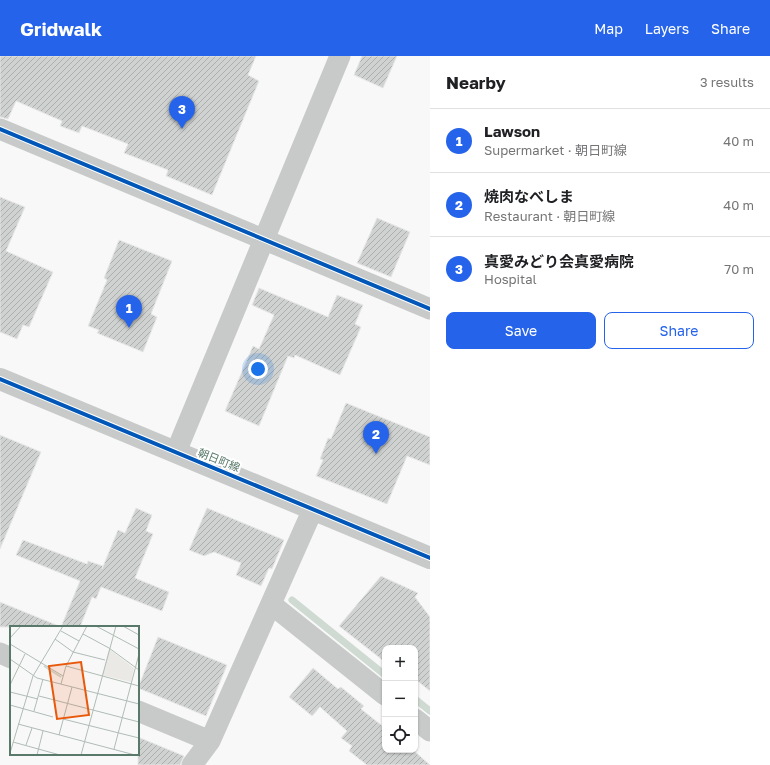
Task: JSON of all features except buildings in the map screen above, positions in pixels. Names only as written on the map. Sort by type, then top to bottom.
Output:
[{"type":"street","points":[[176,452],[340,56]]},
{"type":"street","points":[[0,129],[430,309]]},
{"type":"street","name":"朝日町線","points":[[0,379],[430,558]]},
{"type":"street","points":[[192,765],[210,741],[313,509]]},
{"type":"street","points":[[271,604],[382,693]]},
{"type":"street","points":[[0,653],[10,658]]},
{"type":"street","points":[[139,711],[210,741]]},
{"type":"street","points":[[418,721],[430,731]]},
{"type":"waterway","points":[[292,600],[382,673]]},
{"type":"waterway","points":[[418,701],[430,711]]},
{"type":"cycle path","points":[[0,129],[430,309]]},
{"type":"cycle path","points":[[0,379],[430,558]]},
{"type":"place","name":"真愛みどり会真愛病院","points":[[182,129]]},
{"type":"place","name":"Lawson","points":[[129,328]]},
{"type":"place","name":"焼肉なべしま","points":[[376,454]]}]
